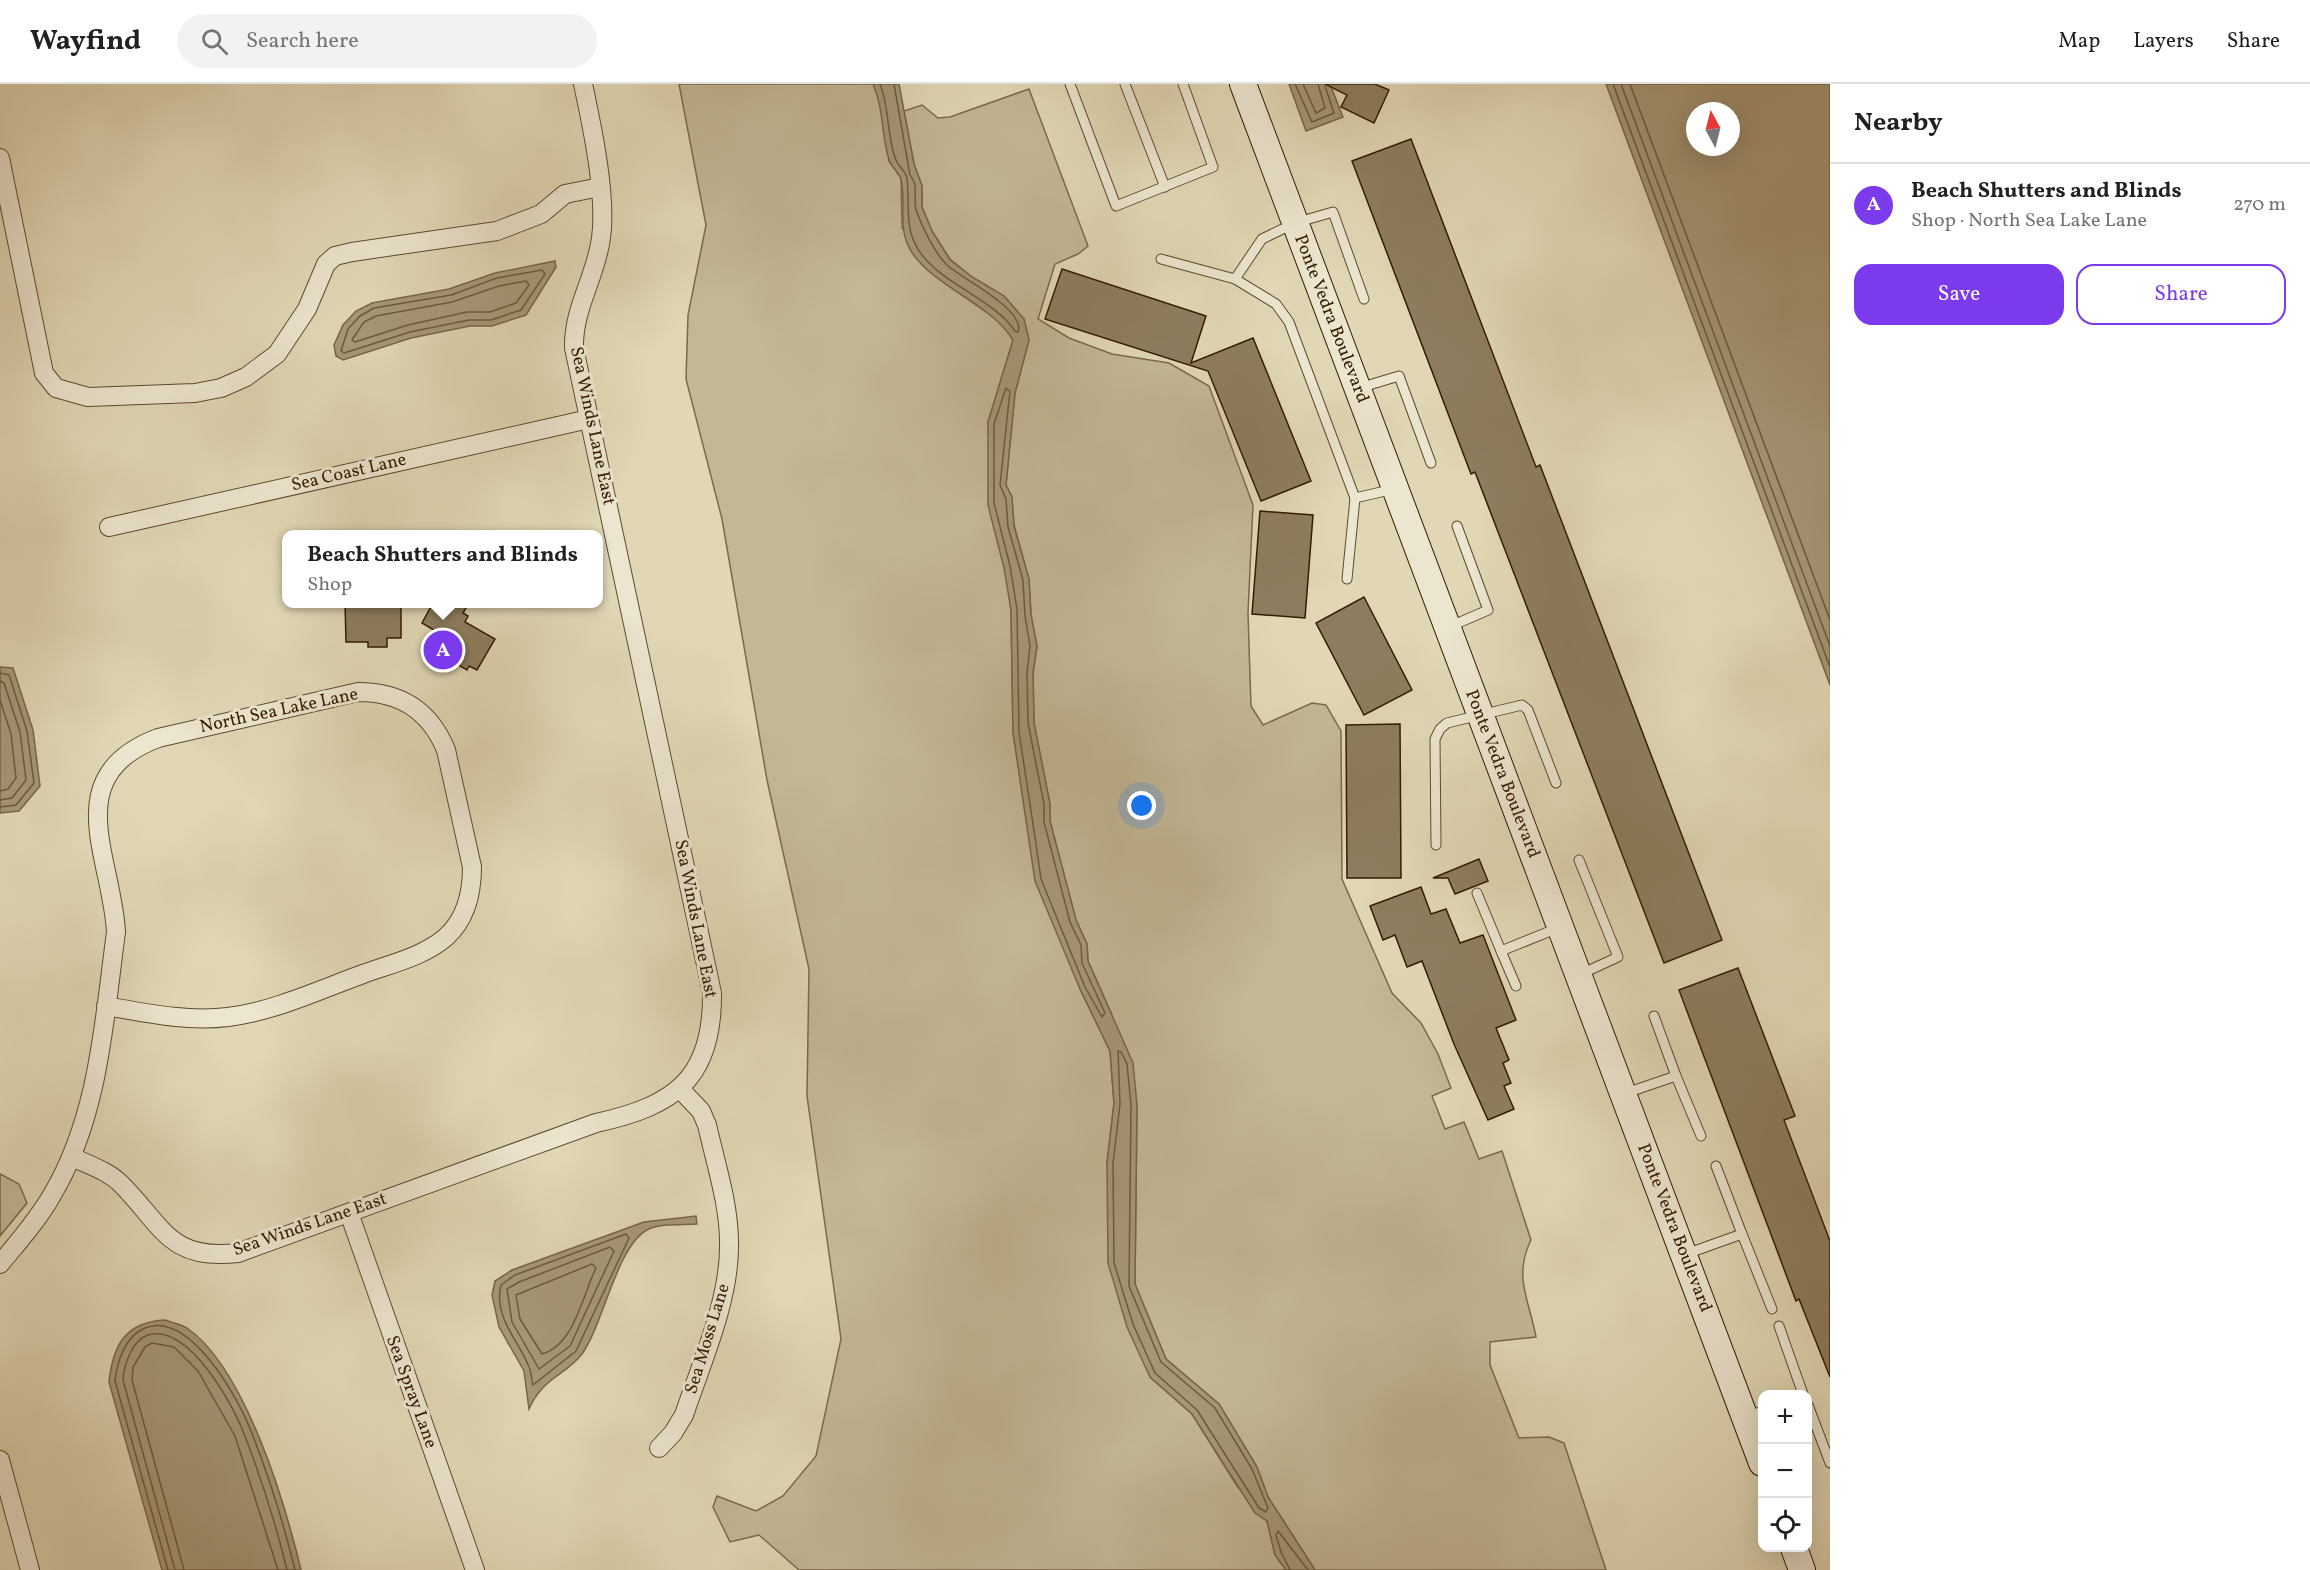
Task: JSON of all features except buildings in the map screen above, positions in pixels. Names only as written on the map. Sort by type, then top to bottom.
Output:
[{"type":"street","name":"Sea Winds Lane East","points":[[72,1157],[105,1172],[120,1183],[164,1234],[197,1252],[217,1255],[238,1252],[596,1123],[651,1108],[680,1089],[703,1054],[711,1030],[712,993],[574,348],[573,331],[576,314],[601,239],[603,217],[583,84]]},
{"type":"street","name":"Ponte Vedra Boulevard","points":[[1243,84],[1684,1255],[1754,1414],[1759,1444]]},
{"type":"street","points":[[0,158],[43,367],[49,381],[56,388],[88,397],[195,393],[221,388],[246,377],[277,354],[307,309],[326,264],[335,256],[497,231],[541,214],[566,194],[600,187]]},
{"type":"street","name":"Sea Coast Lane","points":[[109,527],[589,419]]},
{"type":"street","name":"North Sea Lake Lane","points":[[0,1264],[32,1226],[52,1195],[72,1157],[87,1117],[96,1076],[116,932],[115,915],[96,826],[96,806],[108,776],[123,756],[139,745],[158,738],[358,692],[395,696],[413,705],[428,718],[439,733],[446,750],[472,867],[472,884],[468,904],[447,936],[419,953],[266,1010],[228,1017],[198,1018],[106,1006]]},
{"type":"street","name":"Sea Moss Lane","points":[[659,1448],[673,1433],[684,1415],[724,1291],[729,1247],[728,1220],[707,1125],[700,1111],[680,1089]]},
{"type":"street","name":"Sea Spray Lane","points":[[349,1213],[475,1570]]},
{"type":"street","points":[[0,1460],[30,1570]]},
{"type":"street","points":[[1796,1552],[1803,1570]]},
{"type":"lane","points":[[1070,84],[1116,206],[1213,167],[1183,84]]},
{"type":"lane","points":[[1125,84],[1165,186]]},
{"type":"lane","points":[[1235,279],[1263,239],[1295,223],[1333,212],[1364,299]]},
{"type":"lane","points":[[1161,258],[1235,279],[1276,304],[1289,322],[1355,498],[1347,579]]},
{"type":"lane","points":[[1357,389],[1399,376],[1431,463]]},
{"type":"lane","points":[[1355,498],[1395,488]]},
{"type":"lane","points":[[1447,627],[1488,610],[1457,526]]},
{"type":"lane","points":[[1436,845],[1435,739],[1447,723],[1480,717],[1522,705],[1528,710],[1556,783]]},
{"type":"lane","points":[[1578,975],[1618,957],[1579,860]]},
{"type":"lane","points":[[1477,893],[1516,986]]},
{"type":"lane","points":[[1501,951],[1560,927]]},
{"type":"lane","points":[[1654,1016],[1701,1136]]},
{"type":"lane","points":[[1623,1094],[1676,1076]]},
{"type":"lane","points":[[1716,1166],[1772,1309]]},
{"type":"lane","points":[[1684,1255],[1742,1234]]},
{"type":"lane","points":[[1779,1326],[1802,1390]]},
{"type":"lane","points":[[1812,1416],[1830,1463]]},
{"type":"shaded area","points":[[679,84],[873,84],[881,102],[889,161],[901,178],[902,228],[946,284],[1003,324],[1013,340],[988,422],[1011,610],[1013,732],[1027,825],[1080,989],[1110,1051],[1114,1103],[1107,1163],[1150,1377],[1192,1414],[1237,1486],[1267,1521],[1275,1555],[1286,1570],[799,1570],[759,1535],[730,1542],[713,1507],[717,1496],[756,1511],[783,1496],[816,1456],[841,1339],[807,1096],[809,969],[767,780],[722,519],[686,379],[688,315],[706,225]]},
{"type":"shaded area","points":[[1029,89],[1088,246],[1078,254],[1055,264],[1038,319],[1069,338],[1112,354],[1169,363],[1209,386],[1253,505],[1248,613],[1251,706],[1263,725],[1312,703],[1326,705],[1341,731],[1342,879],[1392,993],[1421,1023],[1438,1054],[1451,1088],[1432,1096],[1445,1129],[1464,1122],[1479,1159],[1502,1151],[1531,1240],[1523,1265],[1523,1277],[1536,1337],[1490,1342],[1490,1365],[1519,1438],[1549,1437],[1564,1443],[1606,1570],[1315,1570],[1268,1497],[1257,1467],[1219,1404],[1166,1359],[1135,1284],[1137,1105],[1112,1015],[1088,961],[1087,944],[1076,920],[1050,821],[1050,804],[1034,723],[1033,673],[1037,646],[1031,615],[1029,579],[1014,525],[1012,497],[1006,485],[1015,393],[1029,340],[1024,319],[1004,296],[972,277],[950,259],[932,231],[922,207],[922,186],[914,164],[904,111],[922,105],[938,118],[950,117]]},
{"type":"shaded area","points":[[0,1174],[19,1184],[27,1203],[0,1236]]},
{"type":"water","points":[[873,84],[899,84],[914,164],[922,186],[922,207],[932,231],[950,260],[972,277],[1004,296],[1024,319],[1029,340],[1015,393],[1006,485],[1012,497],[1014,526],[1029,579],[1031,615],[1037,646],[1033,673],[1034,723],[1050,804],[1050,821],[1076,920],[1087,944],[1088,961],[1133,1063],[1137,1105],[1135,1284],[1166,1359],[1219,1404],[1257,1467],[1268,1497],[1315,1570],[1286,1570],[1275,1555],[1267,1521],[1255,1513],[1192,1414],[1150,1377],[1127,1327],[1108,1263],[1107,1163],[1114,1103],[1110,1051],[1080,989],[1035,881],[1013,732],[1011,610],[1004,568],[988,505],[988,422],[1013,340],[991,316],[936,277],[913,254],[908,245],[903,227],[901,179],[889,160],[877,93]]},
{"type":"water","points":[[1289,84],[1330,84],[1343,117],[1306,131]]},
{"type":"water","points":[[1606,84],[1830,84],[1830,685]]},
{"type":"water","points":[[555,261],[556,267],[526,315],[492,326],[470,326],[411,338],[343,360],[336,356],[334,345],[343,325],[356,311],[372,303],[449,289],[495,273]]},
{"type":"water","points":[[0,667],[13,668],[33,730],[40,786],[19,811],[0,813]]},
{"type":"water","points":[[696,1216],[697,1224],[658,1226],[647,1230],[636,1239],[619,1269],[597,1325],[582,1354],[547,1383],[529,1409],[524,1371],[499,1327],[492,1295],[495,1281],[512,1270],[644,1222]]},
{"type":"water","points":[[165,1320],[187,1328],[208,1347],[227,1373],[244,1404],[273,1475],[301,1570],[162,1570],[109,1382],[118,1346],[131,1330],[140,1325]]},
{"type":"place","name":"Beach Shutters and Blinds","points":[[443,650]]}]
